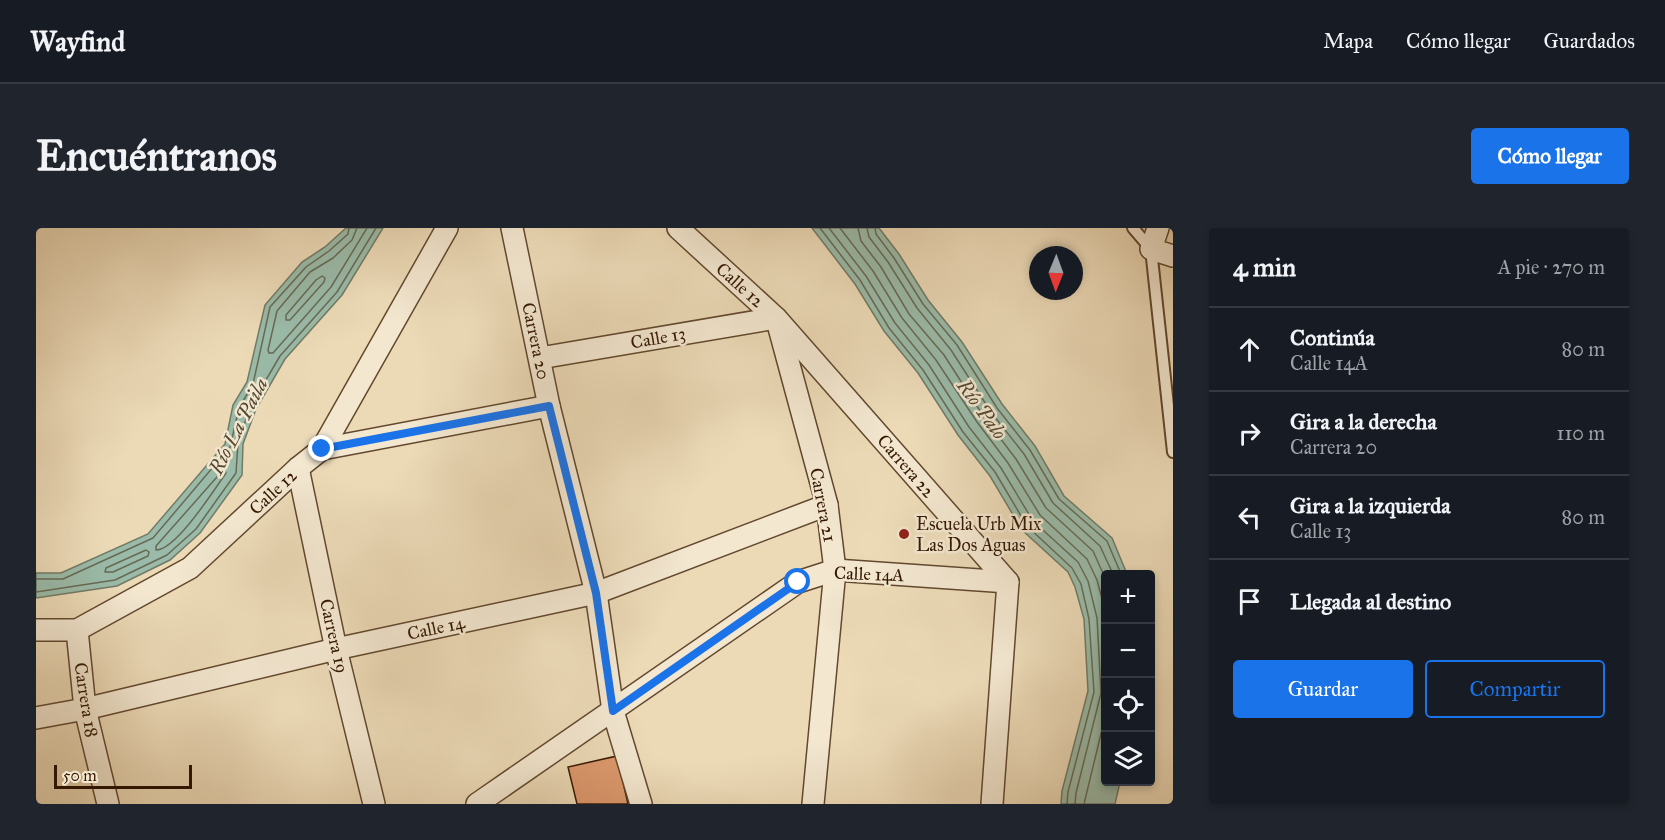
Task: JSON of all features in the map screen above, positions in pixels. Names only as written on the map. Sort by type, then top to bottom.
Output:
[{"type":"street","name":"Calle 12","points":[[36,630],[77,630],[190,568],[298,468],[322,449],[447,228]]},
{"type":"street","name":"Carrera 20","points":[[512,228],[549,406],[596,593],[613,711],[641,804]]},
{"type":"street","name":"Calle 12","points":[[678,228],[776,318]]},
{"type":"street","points":[[1158,228],[1151,249],[1173,256]]},
{"type":"street","name":"Calle 13","points":[[540,358],[776,318]]},
{"type":"street","name":"Carrera 21","points":[[776,318],[827,505],[835,570],[813,804]]},
{"type":"street","name":"Carrera 22","points":[[776,318],[1008,582]]},
{"type":"street","points":[[322,449],[549,406]]},
{"type":"street","name":"Carrera 19","points":[[298,468],[336,649],[374,804]]},
{"type":"street","name":"Calle 14","points":[[36,718],[85,709],[336,649],[596,593],[827,505]]},
{"type":"street","name":"Calle 14A","points":[[477,804],[798,582],[835,570],[1008,582]]},
{"type":"street","points":[[992,804],[1008,582]]},
{"type":"street","name":"Carrera 18","points":[[77,630],[85,709],[108,804]]},
{"type":"lane","points":[[1133,228],[1151,249],[1173,452]]},
{"type":"water","name":"Río La Paila","points":[[346,228],[383,228],[342,295],[285,359],[256,409],[243,444],[242,475],[200,533],[170,560],[117,586],[36,598],[36,573],[61,573],[148,534],[225,444],[233,405],[247,382],[265,305],[302,262],[325,247]]},
{"type":"water","name":"Río Palo","points":[[812,228],[879,228],[899,254],[928,300],[962,342],[1002,404],[1035,446],[1064,496],[1112,538],[1125,570],[1101,570],[1101,786],[1119,786],[1115,804],[1061,804],[1062,791],[1088,691],[1084,619],[1068,572],[1022,530],[990,476],[958,435],[918,373],[884,331],[855,284]]},
{"type":"building","points":[[617,756],[628,804],[577,804],[568,767]]},
{"type":"place","name":"Escuela Urb Mix Las Dos Aguas","points":[[904,534]]},
{"type":"route","points":[[322,449],[549,406],[596,593],[613,711],[798,582]]}]
